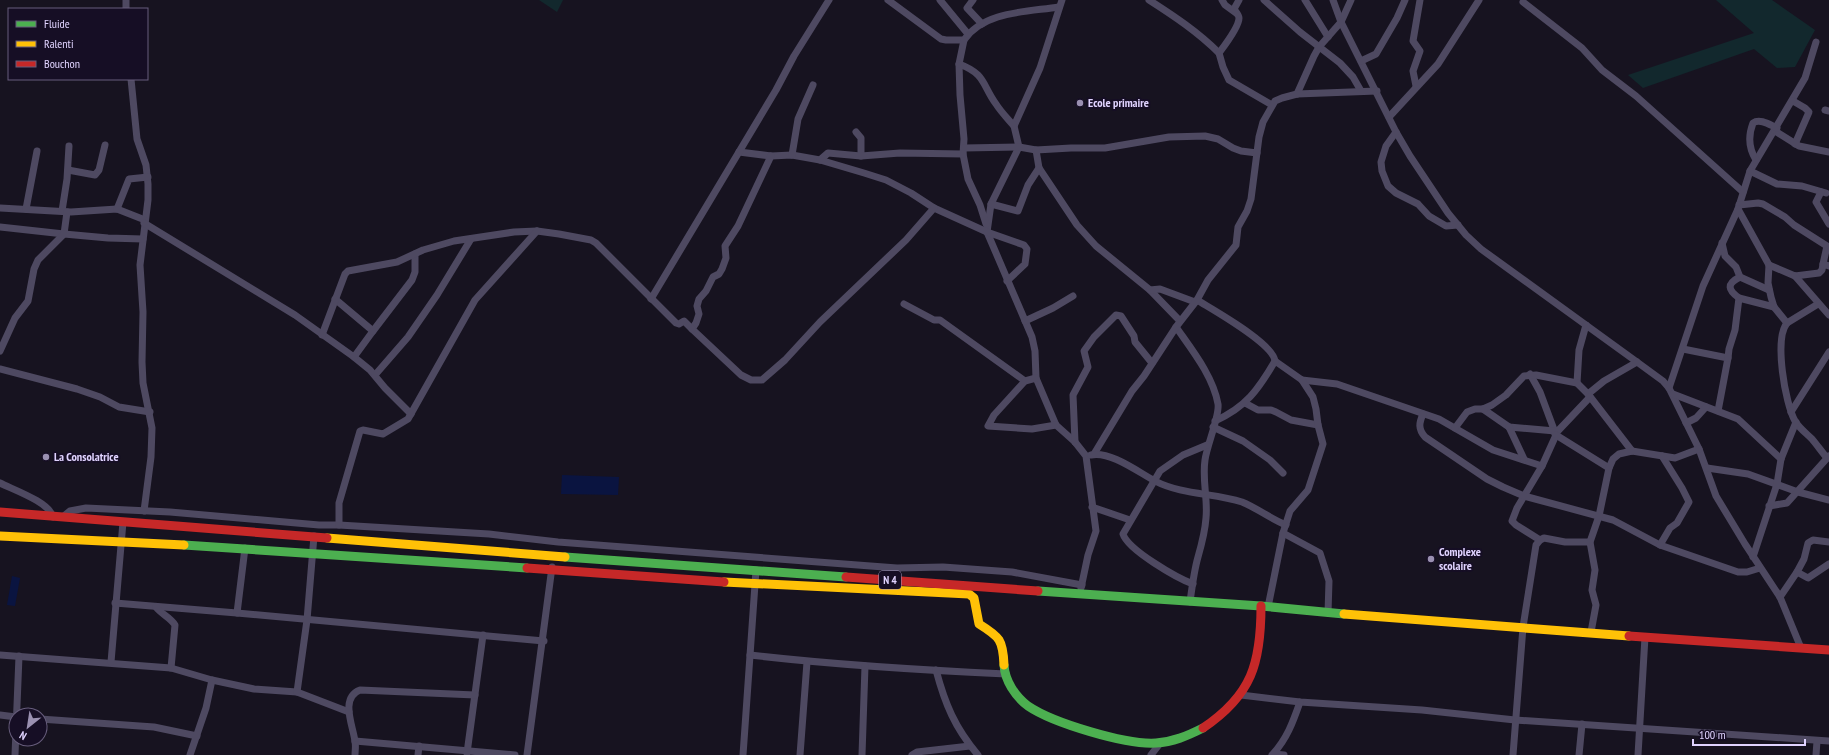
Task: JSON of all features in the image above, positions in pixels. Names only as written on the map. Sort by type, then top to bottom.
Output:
[{"type":"main road","name":"N 4","points":[[0,512],[554,556],[1081,590],[1190,602],[1264,606],[1328,613],[1829,650]]},
{"type":"main road","points":[[0,536],[245,548],[754,584],[969,594],[974,598],[979,624],[999,638],[1002,645],[1006,674],[1011,689],[1030,707],[1096,734],[1144,742],[1161,742],[1181,738],[1201,728],[1222,713],[1241,695],[1253,672],[1259,652],[1264,606]]},
{"type":"street","points":[[651,299],[776,90],[794,56],[830,0]]},
{"type":"street","points":[[888,0],[896,2],[941,39],[946,40],[966,37],[982,24],[1004,14],[1060,3],[1040,68],[1014,126]]},
{"type":"street","points":[[0,483],[48,508],[58,517],[70,511],[86,508],[144,511],[319,525],[489,534],[558,542],[897,568],[943,566],[1012,572],[1081,590],[1088,555],[1096,535],[1086,456],[1075,442],[1056,425],[1036,378],[1035,351],[1032,337],[1007,281],[987,229],[980,205],[968,179],[964,151],[960,64],[966,37],[940,0]]},
{"type":"street","points":[[973,0],[968,8],[982,24]]},
{"type":"street","points":[[1149,0],[1201,36],[1219,53],[1229,80],[1272,105]]},
{"type":"street","points":[[1222,0],[1225,5],[1236,13]]},
{"type":"street","points":[[1219,53],[1230,38],[1236,25],[1239,17],[1234,9],[1239,0]]},
{"type":"street","points":[[1264,0],[1319,47],[1340,62],[1353,77],[1361,91]]},
{"type":"street","points":[[1305,0],[1328,37]]},
{"type":"street","points":[[1334,0],[1341,22],[1377,91],[1396,132],[1421,172],[1466,235],[1481,249],[1663,381],[1671,391],[1699,449],[1716,496],[1753,557],[1780,597],[1801,648]]},
{"type":"street","points":[[1297,94],[1319,47],[1341,22],[1351,0]]},
{"type":"street","points":[[1361,61],[1376,54],[1397,18],[1404,0]]},
{"type":"street","points":[[1416,86],[1413,71],[1420,51],[1413,41],[1420,0]]},
{"type":"street","points":[[1388,117],[1445,56],[1475,1]]},
{"type":"street","points":[[1523,2],[1582,48],[1602,70],[1636,96],[1743,192]]},
{"type":"street","points":[[1671,391],[1704,286],[1738,207],[1750,171],[1776,130],[1805,78],[1816,42]]},
{"type":"street","points":[[960,64],[974,71],[981,77],[996,104],[1014,126],[1019,147],[991,204],[987,229]]},
{"type":"street","points":[[131,80],[137,139],[146,165],[148,177],[148,200],[144,221],[140,265],[143,312],[143,382],[152,428],[151,457],[144,511]]},
{"type":"street","points":[[792,155],[798,119],[813,85]]},
{"type":"street","points":[[1094,454],[1132,392],[1178,324],[1196,301],[1208,280],[1236,245],[1238,227],[1247,211],[1251,199],[1263,122],[1275,101],[1297,94],[1377,91]]},
{"type":"street","points":[[1792,101],[1809,112],[1795,144]]},
{"type":"street","points":[[1756,160],[1752,154],[1749,142],[1752,123],[1756,121],[1762,122],[1776,130],[1795,144],[1813,150],[1829,152]]},
{"type":"street","points":[[856,132],[861,138],[861,156]]},
{"type":"street","points":[[1396,132],[1386,146],[1381,162],[1382,171],[1388,186],[1396,193],[1418,204],[1429,216],[1446,226],[1458,225]]},
{"type":"street","points":[[820,160],[828,153],[861,156],[1019,147],[1036,150],[1105,148],[1168,137],[1205,136],[1218,138],[1233,148],[1257,153]]},
{"type":"street","points":[[68,170],[96,175],[99,170],[105,145]]},
{"type":"street","points":[[0,351],[16,318],[28,301],[34,269],[38,260],[64,234],[68,146]]},
{"type":"street","points":[[1036,150],[1039,168],[1077,225],[1086,236],[1150,290],[1178,324],[1213,387],[1219,406],[1207,445],[1204,475],[1207,516],[1190,602]]},
{"type":"street","points":[[26,209],[37,151]]},
{"type":"street","points":[[739,152],[771,156],[792,155],[820,160],[886,180],[911,193],[934,208],[1024,245],[1027,249],[1025,264],[1007,281]]},
{"type":"street","points":[[692,329],[699,314],[697,306],[699,299],[706,291],[713,277],[719,274],[722,269],[726,258],[725,246],[738,226],[771,156]]},
{"type":"street","points":[[991,204],[1018,211],[1028,185],[1034,173],[1039,168]]},
{"type":"street","points":[[1750,171],[1777,184],[1802,186],[1824,192],[1816,202],[1829,224]]},
{"type":"street","points":[[117,209],[129,179],[148,177]]},
{"type":"street","points":[[1738,207],[1758,203],[1763,204],[1785,217],[1794,225],[1828,244],[1826,265],[1819,273],[1795,276]]},
{"type":"street","points":[[1738,207],[1769,265],[1769,290],[1774,307],[1788,323]]},
{"type":"street","points":[[0,208],[65,211],[117,209],[144,221],[295,315],[354,357],[375,375],[385,388],[411,414]]},
{"type":"street","points":[[322,335],[345,274],[348,271],[397,262],[437,245],[514,232],[537,231],[591,240],[676,323],[679,324],[684,321],[741,374],[751,380],[762,380],[785,360],[820,322],[906,240],[934,208]]},
{"type":"street","points":[[0,227],[108,238],[143,239]]},
{"type":"street","points":[[339,525],[340,503],[360,431],[363,430],[383,434],[405,422],[427,388],[464,316],[481,291],[537,231]]},
{"type":"street","points":[[375,375],[408,337],[437,296],[471,239]]},
{"type":"street","points":[[1722,242],[1725,256],[1736,267],[1740,277],[1769,290]]},
{"type":"street","points":[[354,357],[412,280],[415,272],[415,254]]},
{"type":"street","points":[[1769,265],[1795,276],[1829,315]]},
{"type":"street","points":[[1740,277],[1732,283],[1730,288],[1731,292],[1739,298],[1774,307]]},
{"type":"street","points":[[1150,290],[1160,289],[1196,301],[1241,327],[1266,347],[1274,357],[1275,361],[1302,380],[1313,397],[1318,425],[1323,440],[1320,455],[1308,490],[1291,509],[1283,533],[1264,606]]},
{"type":"street","points":[[1025,321],[1053,308],[1072,296]]},
{"type":"street","points":[[1718,411],[1728,358],[1728,348],[1735,330],[1739,298]]},
{"type":"street","points":[[335,299],[373,331]]},
{"type":"street","points":[[904,304],[934,320],[940,320],[1025,381]]},
{"type":"street","points":[[1769,506],[1787,503],[1828,457],[1796,422],[1785,394],[1782,348],[1783,332],[1788,323],[1818,304]]},
{"type":"street","points":[[1075,442],[1073,395],[1088,367],[1084,351],[1094,337],[1116,315],[1121,316],[1134,336],[1135,342],[1152,363]]},
{"type":"street","points":[[1577,383],[1580,350],[1586,325]]},
{"type":"street","points":[[1683,349],[1728,358]]},
{"type":"street","points":[[1791,412],[1829,352]]},
{"type":"street","points":[[1214,424],[1231,414],[1245,403],[1259,387],[1275,361]]},
{"type":"street","points":[[1540,540],[1512,521],[1524,496],[1542,466],[1555,433],[1604,381],[1637,362]]},
{"type":"street","points":[[0,369],[84,391],[119,407],[150,412]]},
{"type":"street","points":[[1530,374],[1540,392],[1555,433]]},
{"type":"street","points":[[1456,428],[1467,412],[1475,409],[1483,409],[1499,402],[1524,376],[1530,374],[1577,383],[1632,451]]},
{"type":"street","points":[[1036,378],[1025,381],[994,415],[988,426],[1032,429],[1056,425]]},
{"type":"street","points":[[1302,380],[1338,384],[1440,419],[1493,450],[1542,466]]},
{"type":"street","points":[[1671,391],[1738,419],[1781,459]]},
{"type":"street","points":[[1245,403],[1258,410],[1271,410],[1291,420],[1318,425]]},
{"type":"street","points":[[1686,423],[1696,418],[1706,406]]},
{"type":"street","points":[[1483,409],[1509,427],[1555,433],[1609,468]]},
{"type":"street","points":[[1423,414],[1420,420],[1419,428],[1428,440],[1486,479],[1524,496],[1617,522],[1660,545],[1738,572],[1747,572],[1760,568]]},
{"type":"street","points":[[1753,557],[1777,484],[1781,459],[1796,422]]},
{"type":"street","points":[[1214,424],[1243,441],[1270,460],[1283,473]]},
{"type":"street","points":[[1509,427],[1524,459]]},
{"type":"street","points":[[1193,584],[1171,574],[1146,557],[1126,539],[1123,534],[1160,470],[1183,455],[1207,445]]},
{"type":"street","points":[[1591,632],[1596,605],[1592,590],[1595,570],[1590,542],[1599,516],[1609,468],[1616,455],[1632,451],[1652,453],[1675,458],[1699,449]]},
{"type":"street","points":[[1086,456],[1094,454],[1114,459],[1154,480],[1185,492],[1243,503],[1286,525]]},
{"type":"street","points":[[1660,545],[1670,528],[1677,523],[1689,502],[1662,456]]},
{"type":"street","points":[[1707,468],[1748,474],[1798,492],[1829,500]]},
{"type":"street","points":[[1092,506],[1130,520]]},
{"type":"street","points":[[111,662],[120,541],[123,522]]},
{"type":"street","points":[[1283,533],[1319,552],[1321,555],[1329,582],[1328,613]]},
{"type":"street","points":[[297,692],[307,620],[314,554],[314,536]]},
{"type":"street","points":[[1513,755],[1523,627],[1536,545],[1544,538],[1565,542],[1590,542]]},
{"type":"street","points":[[1780,597],[1804,559],[1808,543],[1813,540],[1829,542]]},
{"type":"street","points":[[237,613],[245,548]]},
{"type":"street","points":[[527,755],[544,641],[554,556]]},
{"type":"street","points":[[1797,572],[1808,578],[1829,564]]},
{"type":"street","points":[[743,755],[756,570]]},
{"type":"street","points":[[115,603],[544,641]]},
{"type":"street","points":[[156,607],[175,625],[171,668]]},
{"type":"street","points":[[467,753],[483,635]]},
{"type":"street","points":[[1638,755],[1645,637]]},
{"type":"street","points":[[0,655],[111,662],[171,668],[212,680],[254,689],[297,692],[349,712]]},
{"type":"street","points":[[750,655],[807,662],[1006,674]]},
{"type":"street","points":[[16,707],[19,656]]},
{"type":"street","points":[[800,755],[807,662]]},
{"type":"street","points":[[862,755],[865,666]]},
{"type":"street","points":[[936,670],[950,714],[962,736],[978,755]]},
{"type":"street","points":[[190,755],[206,708],[212,680]]},
{"type":"street","points":[[355,755],[356,741],[351,727],[349,712],[354,694],[360,690],[475,695]]},
{"type":"street","points":[[1241,695],[1300,702],[1422,710],[1515,720],[1829,742]]},
{"type":"street","points":[[1273,754],[1282,744],[1294,722],[1300,702]]},
{"type":"street","points":[[48,720],[154,727],[197,736]]},
{"type":"street","points":[[1579,755],[1582,724]]},
{"type":"street","points":[[356,741],[419,746],[467,753],[516,755]]},
{"type":"street","points":[[1816,755],[1817,741]]},
{"type":"street","points":[[1151,755],[1161,742]]},
{"type":"street","points":[[418,755],[419,746]]},
{"type":"street","points":[[912,755],[917,752],[970,746]]},
{"type":"street","points":[[1273,754],[1284,755]]},
{"type":"green space","points":[[539,0],[563,0],[557,12]]},
{"type":"green space","points":[[1716,0],[1772,0],[1815,30],[1795,67],[1777,68],[1754,49],[1643,88],[1628,75],[1754,33]]},
{"type":"shaded area","points":[[562,475],[619,477],[618,495],[561,494]]},
{"type":"shaded area","points":[[12,576],[20,578],[15,606],[7,605]]},
{"type":"traffic: fast","points":[[184,545],[527,568]]},
{"type":"traffic: fast","points":[[565,557],[846,577]]},
{"type":"traffic: fast","points":[[1038,591],[1261,606],[1344,614]]},
{"type":"traffic: fast","points":[[1004,665],[1006,677],[1012,688],[1019,698],[1028,706],[1039,713],[1090,732],[1143,743],[1156,743],[1180,738],[1203,728]]},
{"type":"traffic: slow","points":[[0,536],[184,545]]},
{"type":"traffic: slow","points":[[327,538],[565,557]]},
{"type":"traffic: slow","points":[[724,582],[969,594],[974,598],[979,624],[992,632],[1001,644],[1004,665]]},
{"type":"traffic: slow","points":[[1344,614],[1629,636]]},
{"type":"traffic: jam","points":[[0,512],[327,538]]},
{"type":"traffic: jam","points":[[527,568],[724,582]]},
{"type":"traffic: jam","points":[[846,577],[1038,591]]},
{"type":"traffic: jam","points":[[1203,728],[1220,716],[1233,703],[1243,690],[1250,676],[1256,661],[1259,644],[1261,606]]},
{"type":"traffic: jam","points":[[1629,636],[1829,650]]},
{"type":"place","name":"Ecole primaire","points":[[1080,103]]},
{"type":"place","name":"La Consolatrice","points":[[46,457]]},
{"type":"place","name":"Complexe scolaire","points":[[1431,559]]}]
